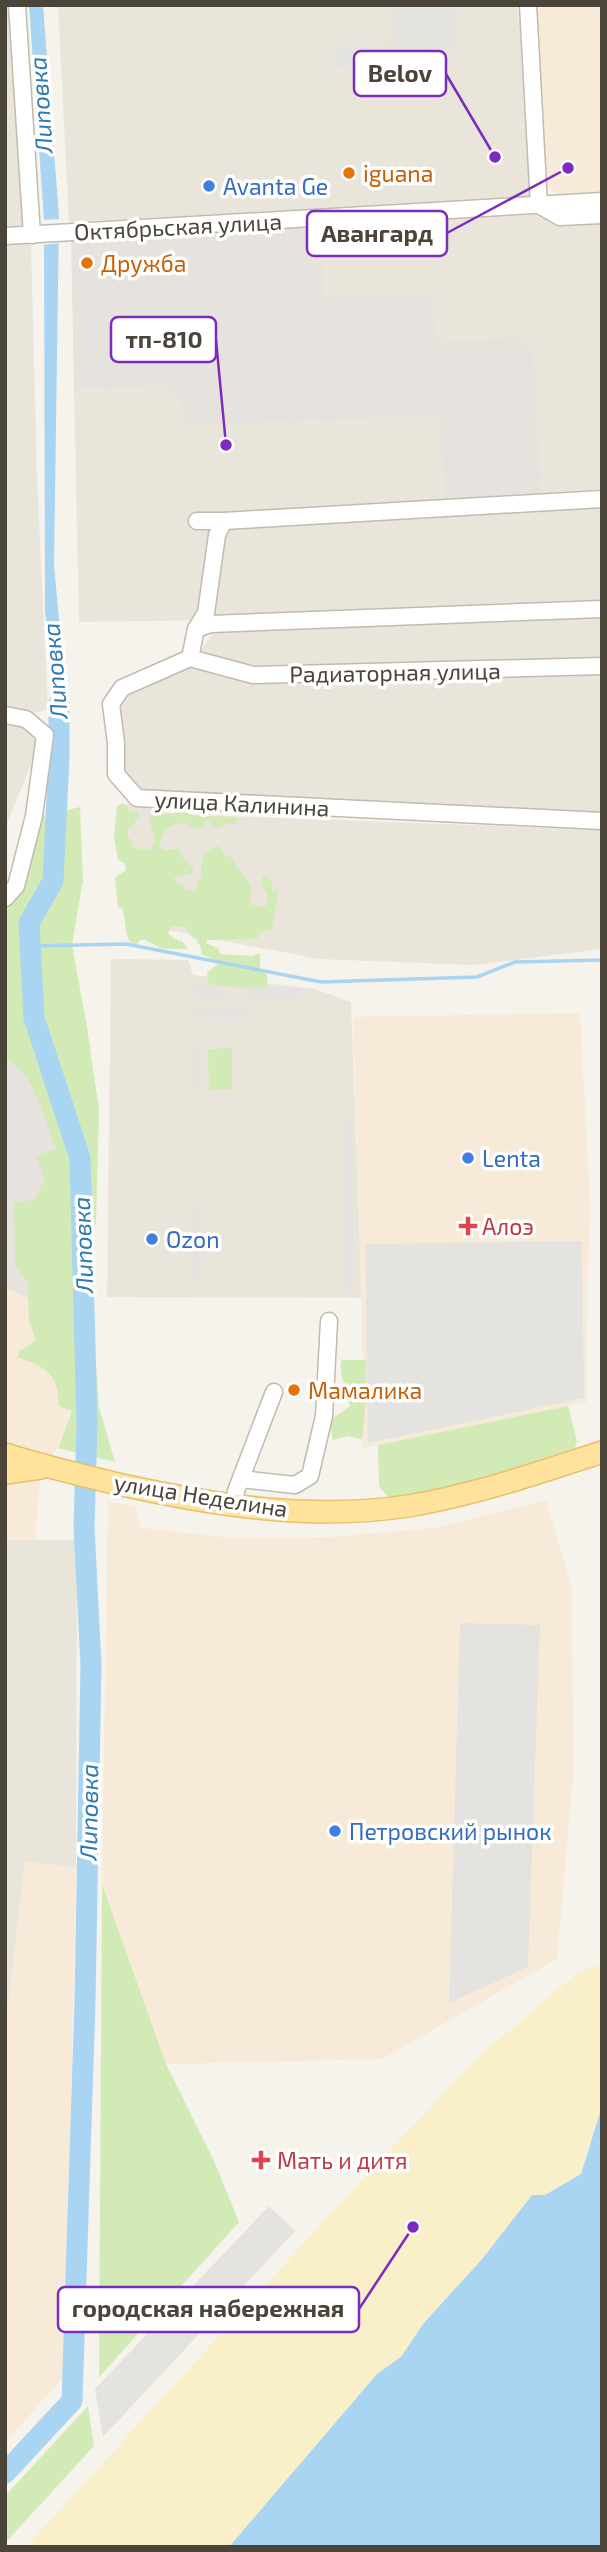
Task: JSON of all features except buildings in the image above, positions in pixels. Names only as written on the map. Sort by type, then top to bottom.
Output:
[{"type":"main road","name":"улица Неделина","points":[[48,1468],[234,1505],[275,1510],[349,1511],[407,1506],[486,1489],[602,1452]]},
{"type":"main road","points":[[5,1454],[48,1468]]},
{"type":"main road","points":[[5,1473],[48,1468]]},
{"type":"street","points":[[17,5],[34,235]]},
{"type":"street","points":[[528,5],[539,205],[560,217],[602,215]]},
{"type":"street","name":"Октябрьская улица","points":[[5,236],[602,201]]},
{"type":"street","points":[[197,521],[224,522],[602,499]]},
{"type":"street","points":[[190,658],[196,629],[206,612],[217,535],[224,522]]},
{"type":"street","points":[[196,629],[211,624],[602,609]]},
{"type":"street","name":"Радиаторная улица","points":[[190,658],[253,676],[602,666]]},
{"type":"street","name":"улица Калинина","points":[[190,658],[122,688],[111,704],[116,743],[116,774],[137,799],[602,821]]},
{"type":"street","points":[[5,715],[26,719],[45,735],[34,816],[16,886],[5,898]]},
{"type":"street","points":[[241,1479],[295,1485],[310,1476],[324,1416],[329,1321]]},
{"type":"street","points":[[234,1505],[274,1392]]},
{"type":"shaded area","points":[[5,5],[13,5],[27,227],[5,229]]},
{"type":"shaded area","points":[[58,5],[517,5],[518,20],[525,30],[535,191],[530,198],[69,222]]},
{"type":"shaded area","points":[[394,5],[455,5],[457,51],[407,52],[407,59],[351,59],[351,68],[334,68],[334,47],[386,45],[393,37]]},
{"type":"shaded area","points":[[533,5],[602,5],[602,195],[561,198],[546,183]]},
{"type":"shaded area","points":[[590,212],[602,223],[602,489],[542,493],[534,353],[436,341],[432,295],[323,297],[320,226]]},
{"type":"shaded area","points":[[320,226],[324,297],[433,295],[436,341],[523,339],[534,353],[542,493],[444,499],[439,418],[183,425],[183,410],[170,387],[74,390],[71,238]]},
{"type":"shaded area","points":[[31,242],[37,478],[48,709],[35,713],[5,707],[5,243]]},
{"type":"shaded area","points":[[171,387],[183,410],[183,425],[439,418],[444,499],[270,510],[271,524],[602,505],[602,604],[216,620],[79,622],[74,390]]},
{"type":"shaded area","points":[[602,612],[602,813],[143,791],[121,770],[121,700],[191,664],[217,628]]},
{"type":"shaded area","points":[[5,721],[24,726],[39,745],[5,828]]},
{"type":"shaded area","points":[[126,803],[176,814],[602,830],[602,949],[473,965],[319,959],[152,927],[130,910]]},
{"type":"shaded area","points":[[111,959],[188,960],[193,975],[315,989],[351,1002],[362,1298],[107,1297]]},
{"type":"shaded area","points":[[195,985],[226,986],[225,997],[194,997]]},
{"type":"shaded area","points":[[246,987],[302,988],[302,997],[246,997]]},
{"type":"shaded area","points":[[194,1010],[246,1010],[246,1019],[194,1019]]},
{"type":"shaded area","points":[[580,1013],[591,1220],[586,1403],[362,1448],[363,1358],[353,1017]]},
{"type":"shaded area","points":[[5,1030],[66,1148],[40,1303],[5,1288]]},
{"type":"shaded area","points":[[193,1048],[200,1048],[201,1087],[193,1087]]},
{"type":"shaded area","points":[[344,1123],[353,1123],[353,1291],[344,1291]]},
{"type":"shaded area","points":[[193,1211],[202,1211],[201,1279],[192,1279]]},
{"type":"shaded area","points":[[582,1241],[584,1398],[368,1443],[365,1244]]},
{"type":"shaded area","points":[[5,1288],[40,1303],[73,1406],[53,1458],[5,1445]]},
{"type":"shaded area","points":[[40,1479],[35,1540],[5,1540],[5,1480]]},
{"type":"shaded area","name":"Петровский рынок","points":[[546,1500],[572,1589],[573,1777],[557,1959],[382,2059],[166,2064],[102,1884],[108,1501],[135,1507],[141,1528],[231,1538],[331,1537],[434,1528]]},
{"type":"shaded area","points":[[5,1540],[77,1540],[76,1867],[25,1863],[8,2008],[5,2007]]},
{"type":"shaded area","points":[[460,1623],[540,1625],[528,1967],[449,2003]]},
{"type":"shaded area","points":[[25,1862],[76,1867],[65,2363],[63,2377],[5,2443],[5,2007],[8,2007]]},
{"type":"shaded area","points":[[269,2206],[295,2231],[103,2437],[95,2389]]},
{"type":"green space","points":[[122,803],[130,812],[137,812],[140,817],[135,820],[135,825],[128,829],[128,837],[132,846],[140,850],[150,850],[155,842],[149,817],[181,810],[194,816],[237,817],[236,824],[224,824],[220,828],[214,828],[208,820],[203,827],[190,828],[188,823],[176,824],[165,831],[159,846],[165,850],[179,849],[193,868],[193,873],[174,878],[184,885],[185,890],[197,889],[205,854],[219,846],[226,856],[232,857],[250,885],[251,905],[264,907],[267,904],[268,894],[263,888],[262,880],[263,875],[266,875],[272,883],[272,890],[278,892],[272,929],[260,932],[257,939],[207,940],[206,943],[219,949],[220,954],[252,956],[260,953],[260,970],[267,975],[267,985],[271,987],[250,989],[209,984],[207,972],[217,965],[217,960],[202,955],[199,944],[190,936],[186,927],[171,926],[168,934],[182,941],[188,949],[163,949],[145,940],[132,945],[127,936],[123,909],[118,907],[115,878],[126,870],[125,864],[118,860],[114,837],[117,807]]},
{"type":"green space","points":[[80,807],[83,880],[72,945],[99,1110],[96,1222],[73,1293],[77,1304],[78,1343],[95,1349],[99,1407],[115,1462],[58,1448],[72,1411],[59,1406],[56,1386],[49,1373],[17,1357],[20,1351],[36,1340],[29,1321],[28,1284],[15,1263],[14,1203],[35,1199],[45,1178],[36,1156],[57,1149],[28,1080],[5,1057],[5,911],[21,889],[43,816]]},
{"type":"green space","points":[[232,1048],[232,1089],[209,1090],[208,1049]]},
{"type":"green space","points":[[341,1360],[366,1360],[366,1403],[362,1439],[348,1436],[333,1440],[329,1421],[350,1406],[341,1374]]},
{"type":"green space","points":[[568,1406],[577,1441],[575,1448],[462,1486],[389,1498],[379,1486],[378,1445]]},
{"type":"green space","points":[[102,1884],[166,2064],[214,2161],[239,2222],[99,2377]]},
{"type":"green space","points":[[88,2406],[94,2446],[5,2543],[5,2496]]},
{"type":"sand","points":[[602,1964],[602,2106],[581,2174],[545,2195],[532,2195],[483,2258],[423,2324],[401,2357],[377,2374],[229,2547],[26,2547],[356,2186],[480,2055],[579,1972]]},
{"type":"water","points":[[29,5],[43,5],[59,217],[54,565],[69,728],[56,730],[45,610],[44,220]]},
{"type":"water","points":[[602,2106],[602,2547],[229,2547],[377,2374],[401,2357],[423,2324],[483,2258],[532,2195],[545,2195],[581,2174]]},
{"type":"pier","points":[[62,219],[62,243],[41,245],[40,220]]},
{"type":"waterway","name":"Липовка","points":[[5,2473],[72,2401],[85,2001],[91,1665],[84,1527],[87,1424],[80,1158],[34,1018],[29,923],[53,881],[59,703]]},
{"type":"waterway","points":[[30,946],[126,944],[321,982],[477,977],[515,962],[602,960]]},
{"type":"place","name":"Belov","points":[[495,157]]},
{"type":"place","name":"Авангард","points":[[568,168]]},
{"type":"place","name":"iguana","points":[[349,173]]},
{"type":"place","name":"Avanta Ge","points":[[209,186]]},
{"type":"place","name":"Дружба","points":[[87,263]]},
{"type":"place","name":"тп-810","points":[[226,445]]},
{"type":"place","name":"Lenta","points":[[468,1158]]},
{"type":"place","name":"Алоэ","points":[[468,1226]]},
{"type":"place","name":"Ozon","points":[[152,1239]]},
{"type":"place","name":"Мамалика","points":[[294,1390]]},
{"type":"place","name":"Петровский рынок","points":[[335,1831]]},
{"type":"place","name":"Мать и дитя","points":[[261,2160]]},
{"type":"place","name":"городская набережная","points":[[413,2227]]}]
